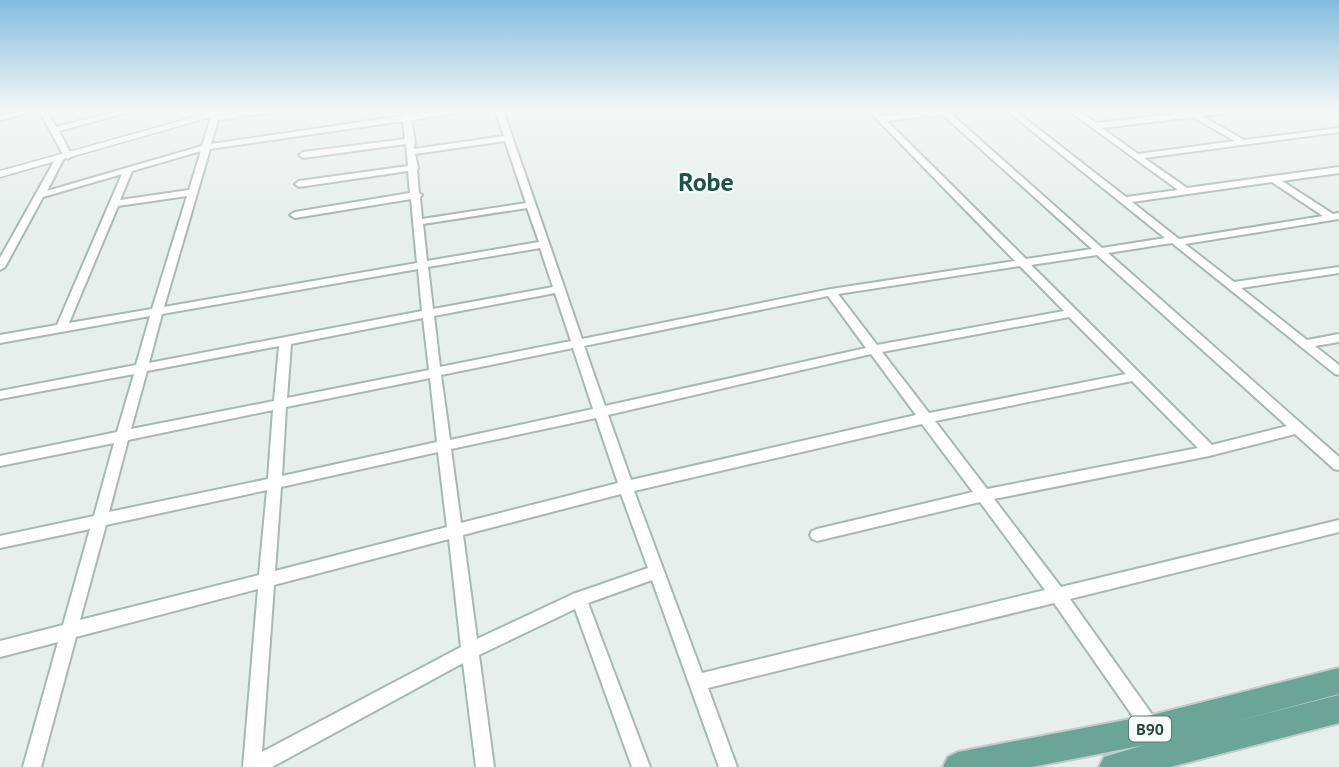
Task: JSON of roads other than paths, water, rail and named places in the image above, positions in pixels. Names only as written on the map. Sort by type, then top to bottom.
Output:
[{"type":"main road","name":"B90","points":[[1114,767],[1339,681]]},
{"type":"main road","name":"B90","points":[[958,767],[1162,750],[1339,709]]},
{"type":"street","points":[[60,146],[64,157]]},
{"type":"street","points":[[0,174],[103,146]]},
{"type":"street","points":[[41,195],[214,146]]},
{"type":"street","points":[[303,155],[425,146]]},
{"type":"street","points":[[512,146],[626,487],[728,767]]},
{"type":"street","points":[[907,146],[1209,451]]},
{"type":"street","points":[[982,146],[1339,465]]},
{"type":"street","points":[[1055,146],[1339,371]]},
{"type":"street","points":[[1124,146],[1185,191]]},
{"type":"street","points":[[1139,156],[1214,146]]},
{"type":"street","points":[[32,767],[157,312],[207,147]]},
{"type":"street","points":[[412,147],[428,316],[485,767]]},
{"type":"street","points":[[0,267],[64,157]]},
{"type":"street","points":[[299,184],[414,168]]},
{"type":"street","points":[[61,328],[129,169]]},
{"type":"street","points":[[1124,200],[1339,170]]},
{"type":"street","points":[[1274,179],[1337,218]]},
{"type":"street","points":[[115,204],[194,192]]},
{"type":"street","points":[[295,215],[416,195]]},
{"type":"street","points":[[419,222],[531,205]]},
{"type":"street","points":[[0,461],[831,292],[1337,218]]},
{"type":"street","points":[[0,339],[544,244]]},
{"type":"street","points":[[1232,286],[1339,270]]},
{"type":"street","points":[[0,395],[428,316],[559,289]]},
{"type":"street","points":[[831,292],[1058,595],[1162,750]]},
{"type":"street","points":[[0,542],[601,412],[873,350],[1070,313]]},
{"type":"street","points":[[1305,344],[1339,338]]},
{"type":"street","points":[[253,767],[285,343]]},
{"type":"street","points":[[0,649],[626,487],[926,418],[1137,376]]},
{"type":"street","points":[[817,535],[984,495],[1209,451],[1298,428]]},
{"type":"street","points":[[699,682],[1339,526]]},
{"type":"street","points":[[253,767],[472,650],[579,599],[658,571]]},
{"type":"street","points":[[579,599],[641,767]]},
{"type":"district","name":"Robe","points":[[706,182]]}]
